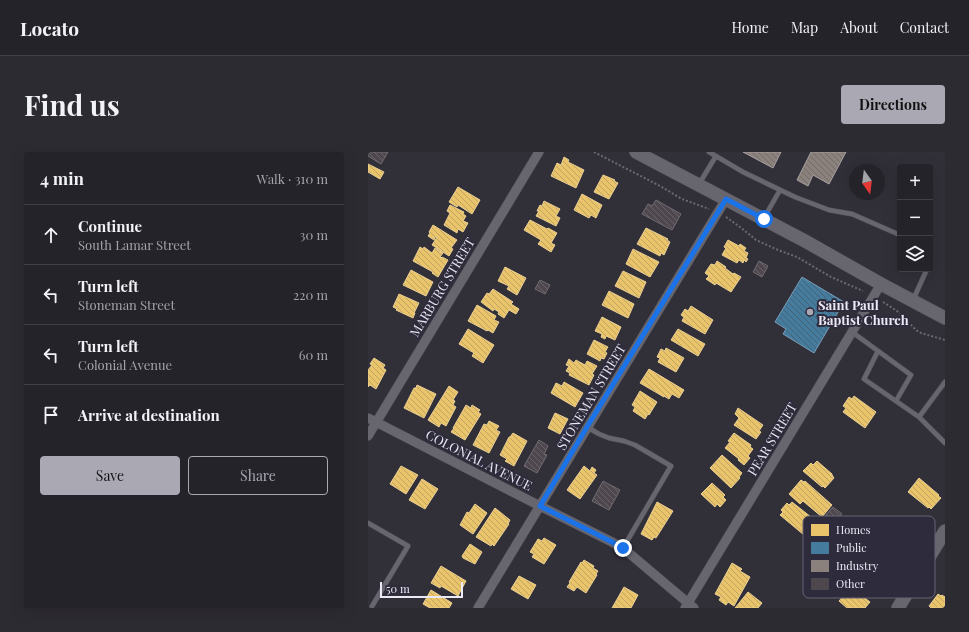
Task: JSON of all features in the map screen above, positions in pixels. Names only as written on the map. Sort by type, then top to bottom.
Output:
[{"type":"main road","points":[[636,152],[805,241],[912,301],[943,315]]},
{"type":"main road","points":[[935,547],[945,531]]},
{"type":"main road","points":[[898,608],[904,598]]},
{"type":"street","name":"MARBURG STREET","points":[[368,436],[372,420],[539,152]]},
{"type":"street","name":"STONEMAN STREET","points":[[478,608],[726,199]]},
{"type":"street","name":"PEAR STREET","points":[[689,606],[881,284]]},
{"type":"street","name":"COLONIAL AVENUE","points":[[372,420],[623,548],[689,606]]},
{"type":"lane","points":[[708,152],[742,172],[795,198],[829,210],[852,214],[897,234]]},
{"type":"lane","points":[[699,185],[716,156]]},
{"type":"lane","points":[[764,219],[780,190]]},
{"type":"lane","points":[[912,301],[926,272]]},
{"type":"lane","points":[[852,332],[911,375],[896,401]]},
{"type":"lane","points":[[878,351],[864,379],[919,417],[945,443]]},
{"type":"lane","points":[[919,417],[945,382]]},
{"type":"lane","points":[[587,427],[609,438],[635,445],[671,466],[623,548]]},
{"type":"lane","points":[[368,524],[408,546],[371,608]]},
{"type":"path","points":[[594,152],[682,199],[718,213],[732,221],[756,240],[797,257],[831,277],[863,291]]},
{"type":"path","points":[[883,302],[897,311],[916,330],[921,333],[945,340]]},
{"type":"building: Homes","points":[[564,157],[569,160],[568,162],[584,170],[576,188],[551,176],[557,163],[561,165]]},
{"type":"building: Homes","points":[[368,164],[384,172],[380,179],[368,172]]},
{"type":"building: Homes","points":[[603,175],[615,180],[614,181],[618,183],[609,199],[594,192]]},
{"type":"building: Homes","points":[[458,187],[480,200],[472,214],[458,205],[457,207],[449,202]]},
{"type":"building: Homes","points":[[582,194],[602,205],[596,218],[591,215],[589,218],[574,210]]},
{"type":"building: Homes","points":[[544,201],[560,209],[556,216],[560,218],[556,226],[536,216],[540,205],[542,206]]},
{"type":"building: Homes","points":[[450,205],[464,212],[463,214],[466,216],[463,221],[468,223],[463,232],[458,229],[457,233],[444,225],[450,213],[447,211]]},
{"type":"building: Homes","points":[[530,220],[557,233],[551,243],[555,245],[551,252],[538,244],[541,240],[524,230]]},
{"type":"building: Homes","points":[[433,225],[457,240],[451,248],[453,249],[449,256],[432,245],[437,237],[435,237],[434,240],[428,236]]},
{"type":"building: Homes","points":[[646,228],[668,239],[667,240],[670,242],[664,255],[661,253],[660,256],[637,244]]},
{"type":"building: Homes","points":[[728,240],[739,246],[740,244],[746,248],[744,251],[748,253],[746,258],[748,259],[746,262],[744,260],[743,263],[739,260],[737,263],[722,255]]},
{"type":"building: Homes","points":[[420,247],[423,249],[424,247],[432,253],[435,248],[443,253],[440,257],[441,258],[442,257],[448,260],[438,277],[432,273],[433,272],[413,261]]},
{"type":"building: Homes","points":[[633,249],[659,262],[650,277],[626,264]]},
{"type":"building: Homes","points":[[717,261],[733,274],[734,273],[741,277],[731,292],[706,279],[709,276],[705,273],[711,264],[715,265]]},
{"type":"building: Homes","points":[[505,267],[526,278],[517,295],[507,289],[509,286],[498,281]]},
{"type":"building: Homes","points":[[411,270],[433,282],[426,296],[403,285]]},
{"type":"building: Homes","points":[[623,271],[646,282],[639,298],[615,286]]},
{"type":"building: Homes","points":[[493,289],[513,302],[511,304],[519,309],[516,314],[509,310],[504,318],[498,314],[499,312],[494,309],[493,311],[481,302],[487,293],[489,294]]},
{"type":"building: Homes","points":[[609,291],[634,304],[628,318],[602,305]]},
{"type":"building: Homes","points":[[399,294],[419,303],[413,318],[393,307]]},
{"type":"building: Homes","points":[[477,305],[496,316],[494,320],[499,322],[493,333],[468,321]]},
{"type":"building: Homes","points":[[691,306],[713,320],[705,334],[682,321],[684,317],[681,315],[685,309],[688,311]]},
{"type":"building: Homes","points":[[602,317],[621,327],[615,340],[606,336],[605,339],[601,337],[602,334],[595,331]]},
{"type":"building: Homes","points":[[468,329],[494,345],[483,363],[472,356],[474,353],[459,344]]},
{"type":"building: Homes","points":[[678,329],[705,344],[698,356],[671,340]]},
{"type":"building: Homes","points":[[594,340],[608,347],[605,352],[607,353],[604,359],[601,358],[600,361],[587,354]]},
{"type":"building: Homes","points":[[666,348],[684,358],[676,372],[658,362],[660,358],[657,357],[661,349],[665,351]]},
{"type":"building: Homes","points":[[374,358],[385,365],[383,368],[386,370],[376,389],[370,385],[368,387],[368,370],[372,365],[370,364]]},
{"type":"building: Homes","points":[[569,359],[574,363],[576,360],[585,365],[587,361],[597,366],[592,374],[594,375],[589,385],[569,375],[570,373],[566,371],[569,366],[566,365]]},
{"type":"building: Homes","points":[[649,369],[684,390],[679,398],[672,394],[669,399],[640,383]]},
{"type":"building: Homes","points":[[564,382],[583,393],[575,407],[551,393],[556,383],[562,386]]},
{"type":"building: Homes","points":[[417,385],[436,394],[424,418],[404,408]]},
{"type":"building: Homes","points":[[449,386],[458,392],[453,400],[455,401],[453,405],[456,407],[446,426],[441,423],[439,427],[428,420]]},
{"type":"building: Homes","points":[[640,391],[657,402],[645,419],[633,411],[635,407],[632,405]]},
{"type":"building: Homes","points":[[854,396],[876,412],[865,428],[843,412],[846,408],[843,406],[849,397],[852,399]]},
{"type":"building: Homes","points":[[466,405],[471,408],[472,405],[480,410],[478,412],[481,414],[465,440],[451,432]]},
{"type":"building: Homes","points":[[738,408],[763,425],[759,431],[761,432],[756,439],[734,425],[739,418],[735,414]]},
{"type":"building: Homes","points":[[555,413],[568,419],[560,434],[548,428]]},
{"type":"building: Homes","points":[[489,421],[499,426],[496,430],[500,432],[489,453],[473,445],[484,424],[487,425]]},
{"type":"building: Homes","points":[[513,433],[527,441],[514,466],[505,461],[507,459],[500,455],[509,437]]},
{"type":"building: Homes","points":[[734,433],[751,445],[750,447],[753,449],[748,456],[750,458],[744,465],[725,448],[730,442],[728,441]]},
{"type":"building: Homes","points":[[722,455],[742,473],[739,477],[740,478],[731,488],[710,468]]},
{"type":"building: Homes","points":[[817,461],[832,474],[834,478],[825,488],[803,471],[811,463],[813,465]]},
{"type":"building: Homes","points":[[401,466],[418,475],[406,494],[390,484]]},
{"type":"building: Homes","points":[[584,466],[590,471],[592,467],[596,470],[594,473],[597,475],[580,499],[567,490]]},
{"type":"building: Homes","points":[[919,478],[941,498],[931,509],[908,492]]},
{"type":"building: Homes","points":[[422,479],[438,489],[425,509],[409,500]]},
{"type":"building: Homes","points":[[801,480],[804,482],[805,481],[832,505],[823,516],[821,516],[803,501],[800,504],[789,494]]},
{"type":"building: Homes","points":[[712,483],[725,495],[723,497],[726,500],[720,507],[717,504],[715,507],[701,494]]},
{"type":"building: Homes","points":[[657,502],[673,511],[656,538],[654,537],[652,540],[641,534]]},
{"type":"building: Homes","points":[[792,502],[810,516],[803,516],[803,534],[780,515],[783,512],[781,510],[787,503],[789,505]]},
{"type":"building: Homes","points":[[475,504],[487,513],[473,534],[460,525],[467,512],[469,513]]},
{"type":"building: Homes","points":[[495,508],[510,520],[509,524],[494,546],[492,544],[491,546],[476,537]]},
{"type":"building: Homes","points":[[544,538],[556,545],[544,564],[532,557],[534,554],[530,552],[538,539],[542,541]]},
{"type":"building: Homes","points":[[470,544],[482,552],[475,564],[462,556]]},
{"type":"building: Homes","points":[[584,560],[594,566],[593,568],[598,571],[586,593],[577,587],[574,591],[567,587],[581,562],[582,563]]},
{"type":"building: Homes","points":[[732,563],[742,569],[740,571],[750,577],[734,606],[728,602],[726,605],[719,600],[721,597],[715,594]]},
{"type":"building: Homes","points":[[441,566],[466,581],[458,596],[441,586],[440,588],[431,583]]},
{"type":"building: Homes","points":[[519,576],[536,585],[528,599],[511,589]]},
{"type":"building: Homes","points":[[624,587],[638,595],[631,608],[612,608]]},
{"type":"building: Homes","points":[[431,590],[452,603],[449,608],[430,608],[423,604]]},
{"type":"building: Homes","points":[[748,592],[762,603],[758,608],[735,608]]},
{"type":"building: Homes","points":[[938,594],[945,597],[945,608],[931,608],[929,606]]},
{"type":"building: Homes","points":[[842,598],[865,598],[870,602],[865,608],[847,608],[839,601]]},
{"type":"building: Public","name":"Saint Paul Baptist Church","points":[[802,277],[844,302],[814,353],[783,334],[786,329],[775,322]]},
{"type":"building: Industry","points":[[743,152],[781,152],[773,168]]},
{"type":"building: Industry","points":[[811,152],[846,152],[829,184],[813,175],[808,186],[797,180]]},
{"type":"building: Other","points":[[368,152],[388,152],[381,164],[368,156]]},
{"type":"building: Other","points":[[656,200],[681,214],[672,230],[642,214],[648,204],[652,206]]},
{"type":"building: Other","points":[[759,261],[768,266],[762,277],[753,272]]},
{"type":"building: Other","points":[[540,280],[550,285],[545,294],[535,289]]},
{"type":"building: Other","points":[[539,440],[548,446],[544,454],[547,455],[537,473],[524,466]]},
{"type":"building: Other","points":[[603,481],[620,490],[609,510],[592,501]]},
{"type":"building: Other","points":[[833,507],[842,514],[840,516],[825,516]]},
{"type":"place","name":"Saint Paul Baptist Church","points":[[810,312]]},
{"type":"route","points":[[623,548],[540,506],[726,199],[764,219]]}]
